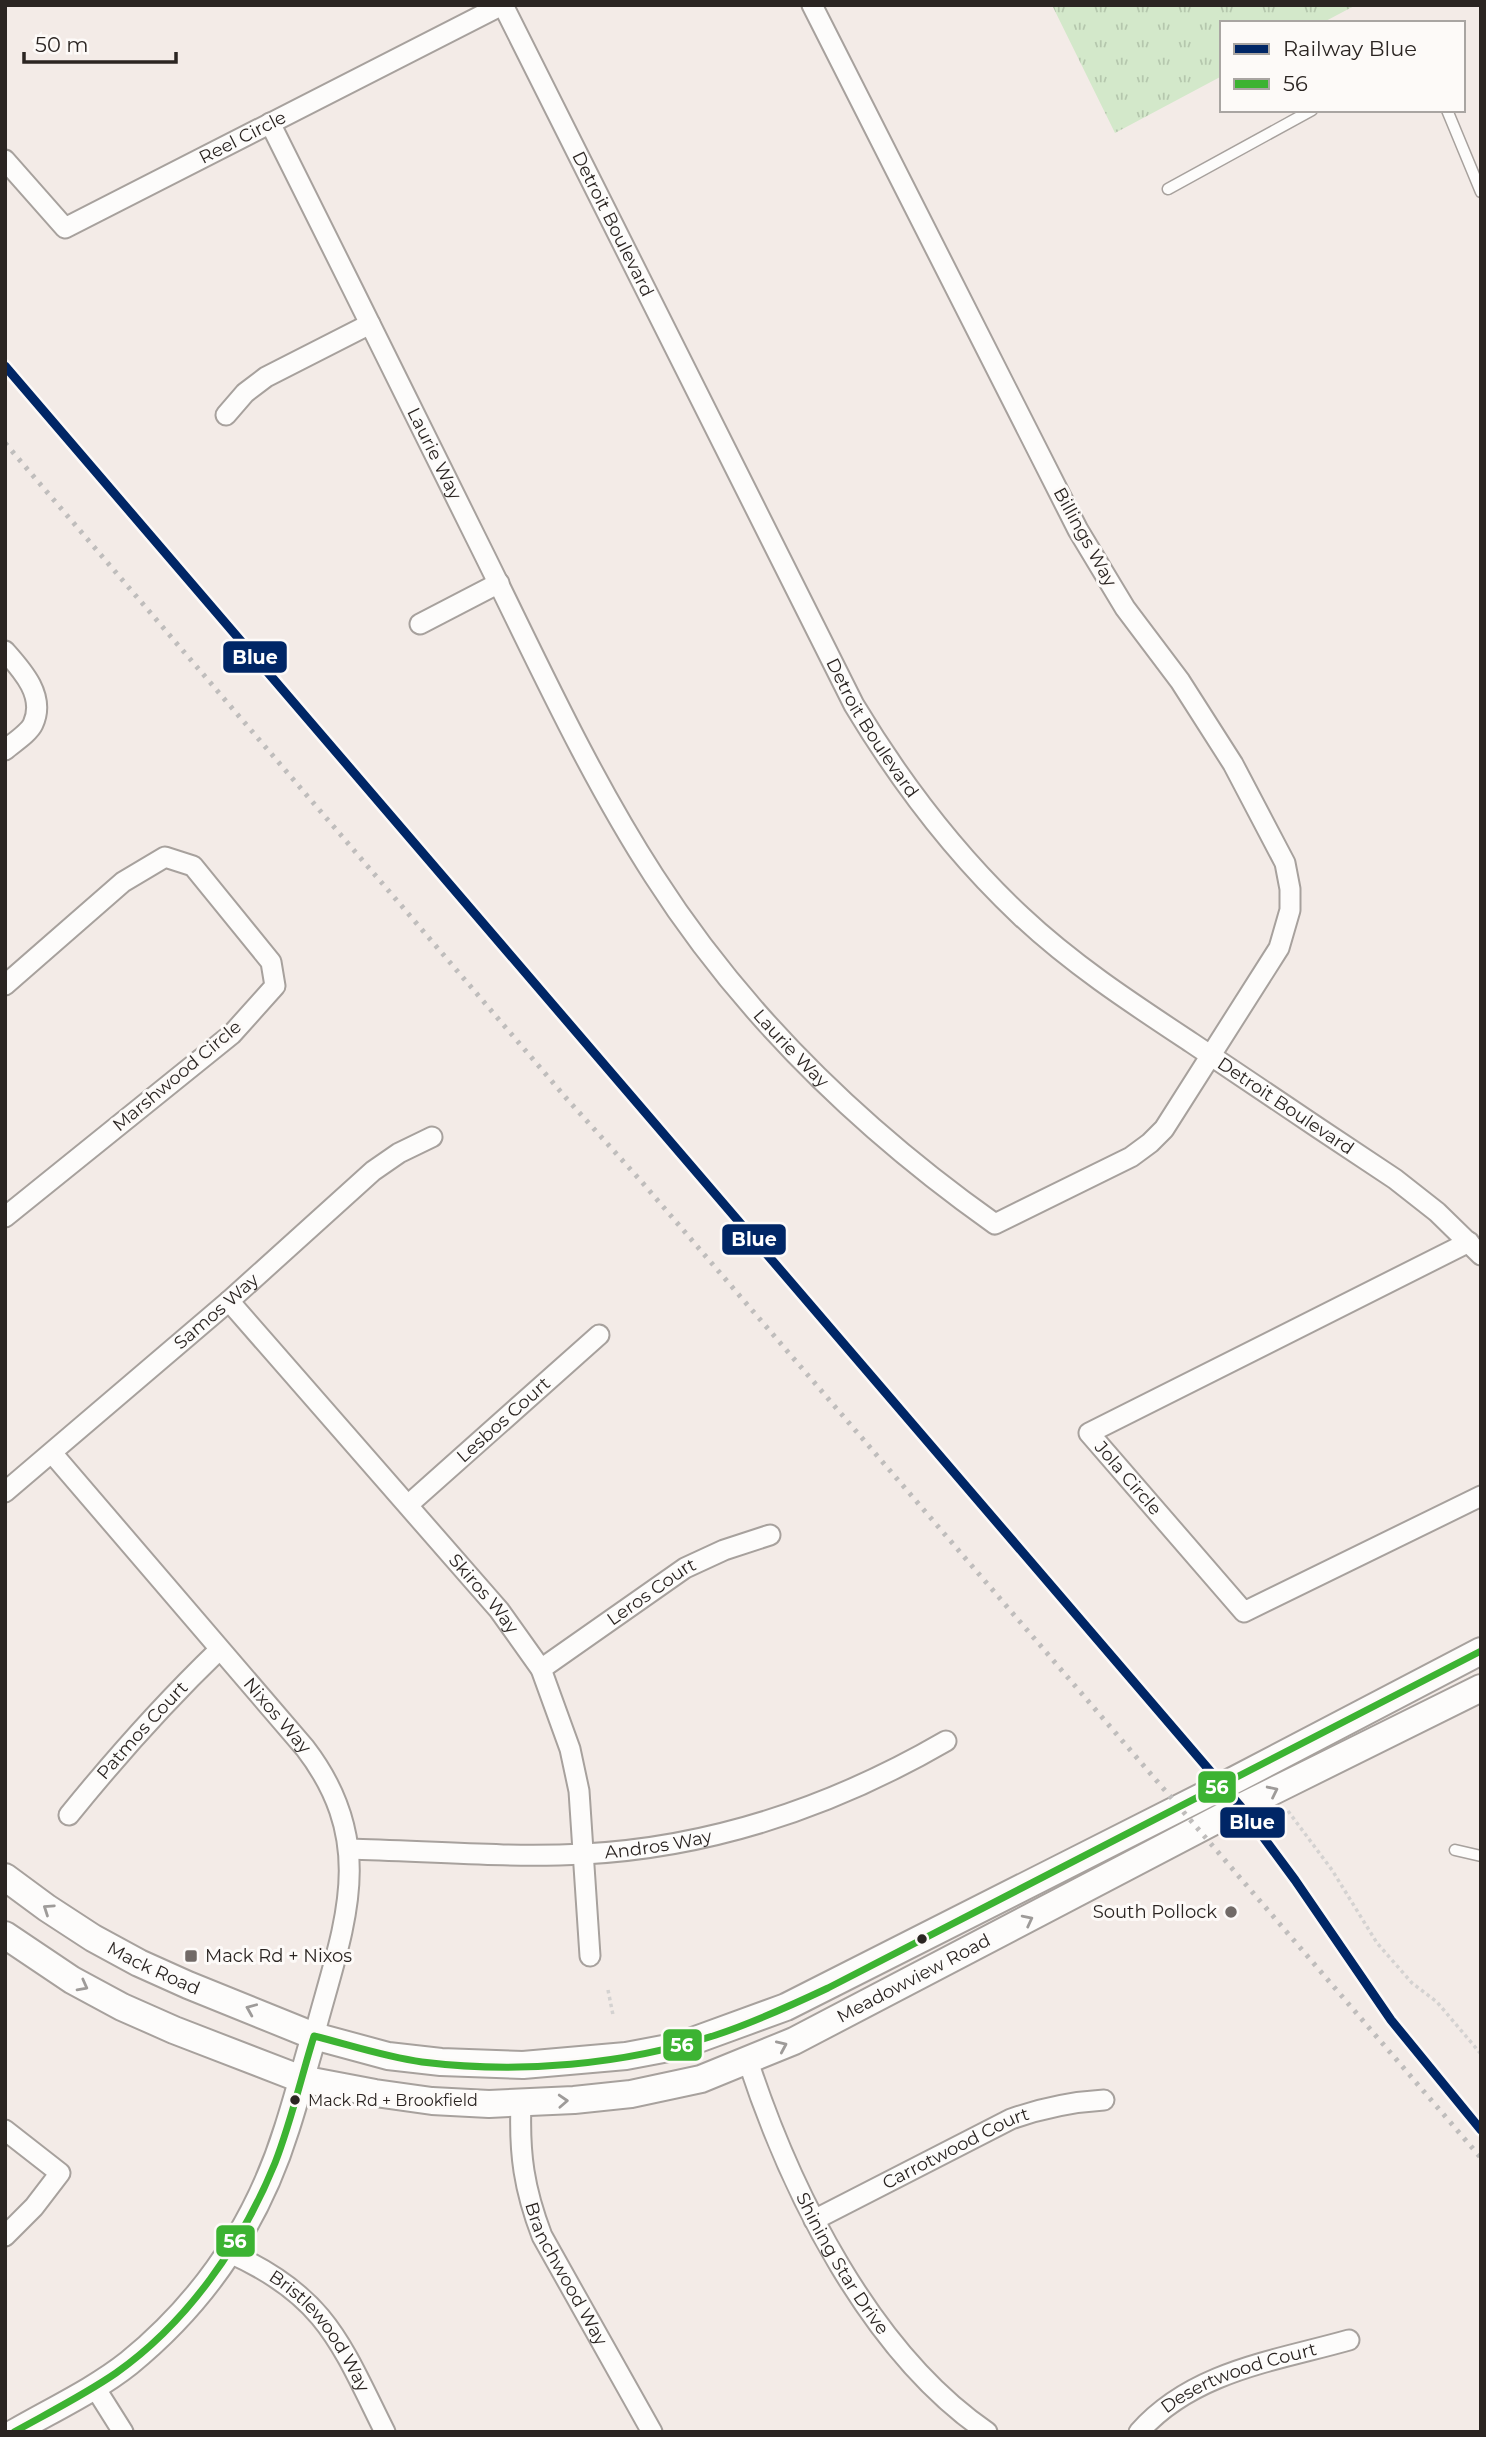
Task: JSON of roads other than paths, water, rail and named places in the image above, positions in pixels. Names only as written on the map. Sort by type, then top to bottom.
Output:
[{"type":"main road","name":"Meadowview Road","points":[[314,2036],[388,2056],[494,2066],[573,2062],[679,2046],[786,2007],[1223,1786],[1481,1651]]},
{"type":"main road","name":"Meadowview Road","points":[[301,2079],[432,2101],[521,2103],[574,2101],[701,2079],[794,2041],[1241,1807],[1481,1688]]},
{"type":"main road","name":"Mack Road","points":[[5,1877],[93,1938],[139,1963],[314,2036]]},
{"type":"main road","points":[[5,1936],[72,1980],[122,2007],[174,2031],[301,2079]]},
{"type":"street","name":"Reel Circle","points":[[5,160],[65,228],[502,5]]},
{"type":"street","name":"Detroit Boulevard","points":[[502,5],[834,667],[864,722],[903,782],[949,842],[1023,918],[1069,957],[1118,994],[1395,1179],[1437,1212],[1475,1249]]},
{"type":"street","name":"Billings Way","points":[[812,5],[1077,530],[1125,608],[1202,713],[1246,786],[1285,863],[1290,889],[1286,931],[1269,966],[1211,1056]]},
{"type":"street","name":"Laurie Way","points":[[270,123],[592,770],[621,821],[654,877],[699,941],[765,1021],[818,1078],[881,1137],[949,1192],[995,1224],[1130,1157],[1150,1143],[1164,1129],[1211,1056]]},
{"type":"street","points":[[226,415],[245,393],[266,377],[370,324]]},
{"type":"street","points":[[420,624],[499,583]]},
{"type":"street","points":[[5,651],[27,676],[37,704],[33,725],[5,750]]},
{"type":"street","name":"Marshwood Circle","points":[[5,985],[122,882],[165,857],[193,866],[271,961],[275,985],[232,1034],[5,1217]]},
{"type":"street","name":"Samos Way","points":[[5,1492],[229,1301],[373,1171],[399,1153],[432,1137]]},
{"type":"street","name":"Jola Circle","points":[[1475,1249],[1089,1433],[1244,1612],[1481,1496]]},
{"type":"street","name":"Skiros Way","points":[[229,1301],[506,1620],[541,1669],[572,1759],[579,1791],[590,1956]]},
{"type":"street","name":"Lesbos Court","points":[[408,1505],[598,1335]]},
{"type":"street","name":"Nixos Way","points":[[51,1453],[320,1767],[335,1797],[349,1849],[351,1875],[348,1909],[314,2036]]},
{"type":"street","name":"Leros Court","points":[[541,1669],[685,1568],[724,1550],[770,1535]]},
{"type":"street","name":"Patmos Court","points":[[69,1815],[131,1739],[219,1650]]},
{"type":"street","name":"Andros Way","points":[[349,1849],[583,1854],[657,1847],[721,1835],[783,1818],[901,1767],[946,1741]]},
{"type":"street","points":[[14,2432],[127,2365],[165,2331],[200,2294],[230,2253],[269,2176],[287,2129],[314,2036]]},
{"type":"street","name":"Shining Star Drive","points":[[748,2061],[769,2123],[814,2220],[864,2304],[936,2391],[987,2432]]},
{"type":"street","name":"Carrotwood Court","points":[[814,2220],[1011,2119],[1041,2108],[1069,2102],[1104,2100]]},
{"type":"street","name":"Branchwood Way","points":[[521,2103],[520,2141],[530,2206],[542,2236],[652,2432]]},
{"type":"street","points":[[5,2130],[60,2173],[34,2207],[5,2236]]},
{"type":"street","name":"Bristlewood Way","points":[[230,2253],[261,2267],[311,2305],[344,2349],[385,2432]]},
{"type":"street","name":"Desertwood Court","points":[[1139,2432],[1176,2398],[1198,2385],[1349,2340]]},
{"type":"street","points":[[94,2386],[124,2432]]},
{"type":"lane","points":[[1168,189],[1308,112]]},
{"type":"lane","points":[[1448,112],[1481,192]]},
{"type":"lane","points":[[1455,1850],[1481,1856]]},
{"type":"railway","points":[[5,443],[1481,2158]]},
{"type":"rail line","name":"Blue","points":[[5,366],[1241,1807],[1295,1880],[1391,2020],[1481,2130]]},
{"type":"place","name":"South Pollock","points":[[1231,1912]]},
{"type":"place","name":"Mack Rd + Nixos","points":[[191,1956]]},
{"type":"place","name":"Mack Rd + Brookfield","points":[[295,2100]]}]
